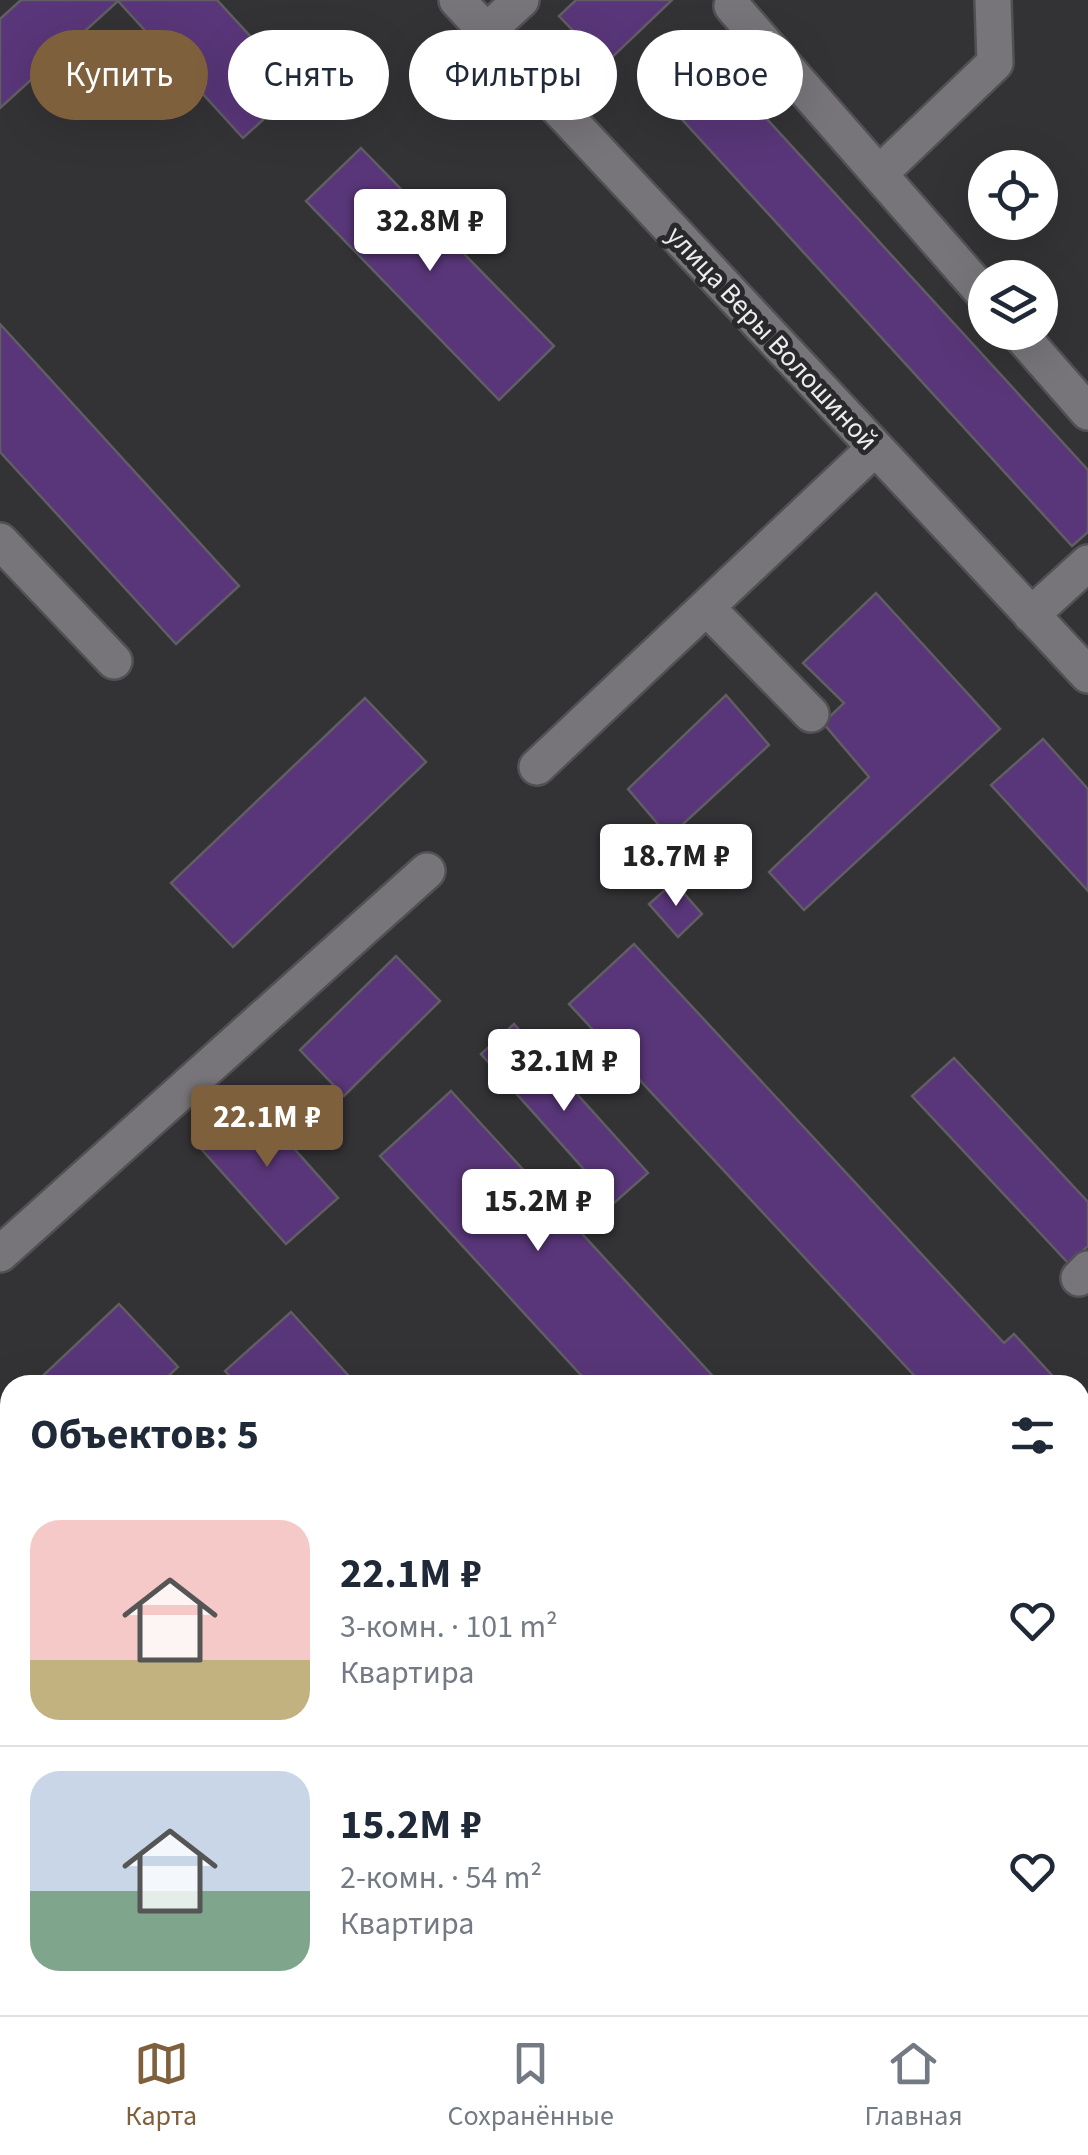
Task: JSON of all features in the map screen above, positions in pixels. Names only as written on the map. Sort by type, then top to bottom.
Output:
[{"type":"street","name":"улица Веры Волошиной","points":[[457,0],[484,30]]},
{"type":"street","points":[[488,30],[522,0]]},
{"type":"street","points":[[879,174],[995,63],[993,0]]},
{"type":"street","points":[[732,6],[968,276]]},
{"type":"street","name":"улица Веры Волошиной","points":[[568,120],[1088,675]]},
{"type":"street","points":[[1034,350],[1088,412]]},
{"type":"street","points":[[536,767],[874,448]]},
{"type":"street","points":[[0,541],[114,661]]},
{"type":"street","points":[[1030,615],[1088,562]]},
{"type":"street","points":[[707,608],[811,714]]},
{"type":"street","points":[[0,1254],[427,871]]},
{"type":"building","points":[[21,0],[217,0],[245,30],[228,30],[228,120],[263,120],[243,138],[208,100],[208,30],[144,30],[118,1],[86,30],[30,30],[30,81],[0,108],[0,19]]},
{"type":"building","points":[[576,0],[672,0],[617,53],[617,30],[572,30],[559,16]]},
{"type":"building","points":[[683,120],[768,120],[968,339],[968,350],[978,350],[1088,470],[1088,532],[1072,546]]},
{"type":"building","points":[[361,148],[554,346],[499,400],[306,201]]},
{"type":"building","points":[[0,324],[239,586],[176,644],[0,452]]},
{"type":"building","points":[[876,593],[1000,729],[804,910],[769,872],[869,777],[823,723],[844,703],[803,663]]},
{"type":"building","points":[[726,695],[769,745],[669,837],[628,789]]},
{"type":"building","points":[[365,698],[426,762],[233,947],[171,883]]},
{"type":"building","points":[[1043,739],[1088,789],[1088,891],[991,785]]},
{"type":"building","points":[[674,882],[702,914],[678,937],[649,904]]},
{"type":"building","points":[[634,944],[1004,1343],[1014,1334],[1052,1375],[914,1375],[569,1004]]},
{"type":"building","points":[[396,956],[440,1001],[344,1096],[300,1050]]},
{"type":"building","points":[[514,1024],[648,1173],[614,1203],[481,1054]]},
{"type":"building","points":[[954,1058],[1088,1202],[1088,1246],[1069,1264],[912,1096]]},
{"type":"building","points":[[451,1091],[712,1375],[581,1375],[380,1156]]},
{"type":"building","points":[[248,1097],[338,1198],[286,1244],[196,1143]]},
{"type":"building","points":[[119,1304],[178,1367],[170,1375],[44,1375]]},
{"type":"building","points":[[291,1312],[348,1375],[229,1375],[225,1371]]}]
